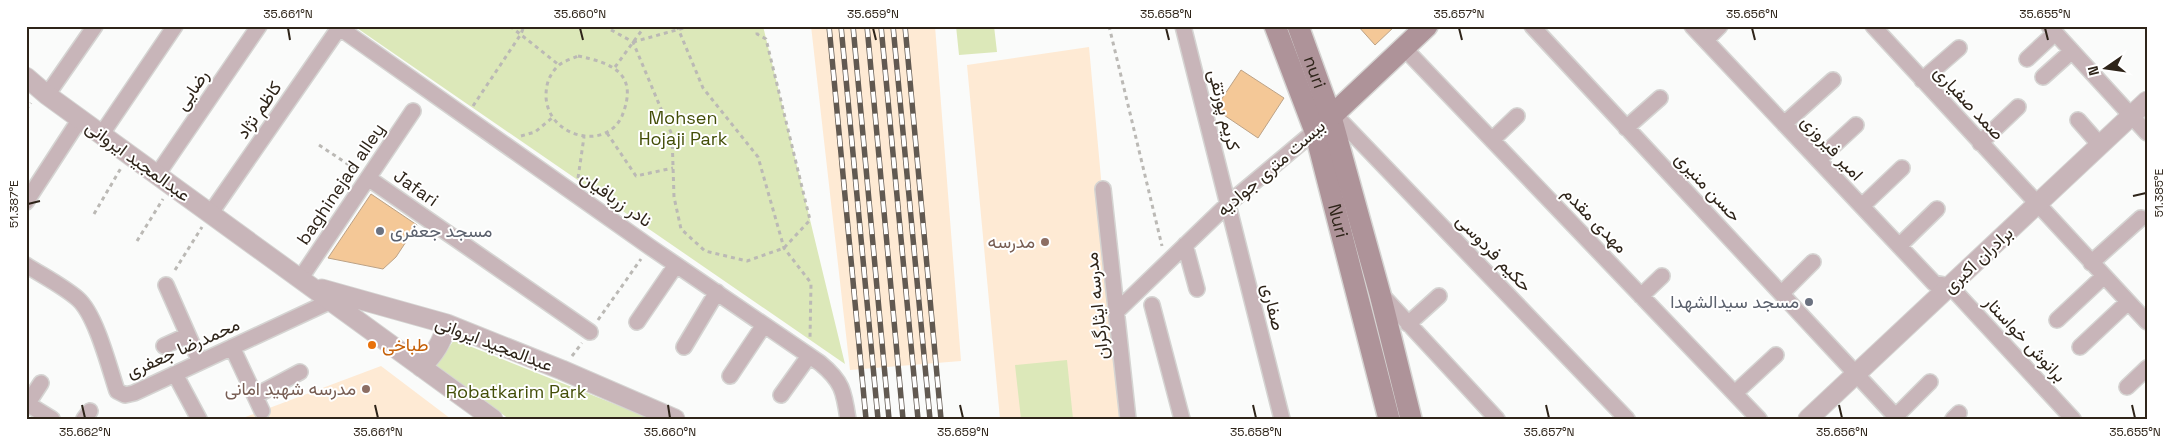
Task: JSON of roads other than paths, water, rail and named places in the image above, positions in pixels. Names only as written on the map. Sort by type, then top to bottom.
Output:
[{"type":"main road","name":"Nuri","points":[[1275,26],[1315,131],[1389,419]]},
{"type":"main road","name":"nuri","points":[[1298,26],[1332,116]]},
{"type":"main road","name":"بیست متری جوادیه","points":[[1315,131],[1404,48],[1420,29]]},
{"type":"main road","name":"Nuri","points":[[1332,116],[1380,294],[1411,419]]},
{"type":"street","points":[[38,91],[95,26]]},
{"type":"street","points":[[102,135],[175,26]]},
{"type":"street","name":"رضایی","points":[[164,180],[258,26]]},
{"type":"street","name":"کریم پورتقی","points":[[1183,26],[1228,204]]},
{"type":"street","name":"حسن منیری","points":[[1532,26],[1897,418]]},
{"type":"street","name":"امیر فیروزی","points":[[1692,26],[1934,283],[1950,286]]},
{"type":"street","points":[[1706,40],[1720,26]]},
{"type":"street","name":"صمد صفیاری","points":[[1873,26],[2147,322]]},
{"type":"street","name":"نادر زربافیان","points":[[338,27],[835,375],[840,383],[848,419]]},
{"type":"street","name":"کاظم نژاد","points":[[210,214],[338,27]]},
{"type":"street","points":[[2027,59],[2052,29],[2147,133]]},
{"type":"street","name":"مهدی مقدم","points":[[1404,48],[1759,419]]},
{"type":"street","points":[[1922,80],[1959,48]]},
{"type":"street","points":[[2043,77],[2072,52]]},
{"type":"street","name":"عبدالمجید ایروانی","points":[[26,77],[38,91],[80,119],[493,419]]},
{"type":"street","points":[[1784,124],[1832,80]]},
{"type":"street","points":[[1626,128],[1660,98]]},
{"type":"street","name":"برادران اکبری","points":[[1808,419],[2147,101]]},
{"type":"street","points":[[1980,142],[2018,107]]},
{"type":"street","name":"baghinejad alley","points":[[304,282],[368,178],[413,111]]},
{"type":"street","name":"حکیم فردوسی","points":[[1332,116],[1627,419]]},
{"type":"street","points":[[1492,140],[1517,116]]},
{"type":"street","points":[[26,202],[80,119]]},
{"type":"street","points":[[2078,120],[2100,145]]},
{"type":"street","points":[[1818,160],[1856,126]]},
{"type":"street","name":"بیست متری جوادیه","points":[[1116,312],[1228,204],[1315,131]]},
{"type":"street","points":[[1862,206],[1902,168]]},
{"type":"street","name":"Jafari","points":[[368,178],[590,332]]},
{"type":"street","name":"مدرسه ایثارگران","points":[[1103,189],[1128,419]]},
{"type":"street","name":"صفاری","points":[[1228,204],[1282,419]]},
{"type":"street","points":[[1899,246],[1937,209]]},
{"type":"street","points":[[2091,263],[2141,218]]},
{"type":"street","points":[[1185,245],[1197,289]]},
{"type":"street","points":[[1782,293],[1813,262]]},
{"type":"street","name":"محمدرضا جعفری","points":[[26,265],[78,299],[85,308],[92,319],[117,391],[125,395],[134,393],[331,302]]},
{"type":"street","points":[[637,322],[676,265]]},
{"type":"street","points":[[1641,296],[1662,276]]},
{"type":"street","points":[[2057,320],[2104,276]]},
{"type":"street","name":"عبدالمجید ایروانی","points":[[304,282],[447,324],[562,370],[675,419]]},
{"type":"street","points":[[166,286],[200,362]]},
{"type":"street","name":"برانوش خواستار","points":[[1950,286],[2073,419]]},
{"type":"street","points":[[684,347],[717,292]]},
{"type":"street","points":[[1380,294],[1497,419]]},
{"type":"street","points":[[1408,324],[1439,296]]},
{"type":"street","points":[[2080,347],[2128,302]]},
{"type":"street","points":[[1152,305],[1182,419]]},
{"type":"street","points":[[421,367],[434,355],[442,340],[447,324]]},
{"type":"street","points":[[730,376],[764,325]]},
{"type":"street","points":[[164,346],[188,335]]},
{"type":"street","points":[[232,347],[262,411]]},
{"type":"street","points":[[1735,393],[1776,355]]},
{"type":"street","points":[[781,396],[809,356]]},
{"type":"street","points":[[2127,387],[2147,368]]},
{"type":"street","points":[[255,396],[300,372]]},
{"type":"street","points":[[175,374],[194,417]]},
{"type":"street","points":[[1897,418],[1930,382]]},
{"type":"street","points":[[41,384],[27,404],[52,419]]},
{"type":"railway","points":[[829,26],[866,419]]},
{"type":"railway","points":[[841,26],[878,419]]},
{"type":"railway","points":[[853,26],[889,419]]},
{"type":"railway","points":[[867,26],[903,419]]},
{"type":"railway","points":[[881,26],[918,419]]},
{"type":"railway","points":[[893,26],[930,419]]},
{"type":"railway","points":[[905,26],[941,419]]},
{"type":"place","name":"مسجد جعفری","points":[[380,231]]},
{"type":"place","name":"مدرسه","points":[[1045,242]]},
{"type":"place","name":"مسجد سیدالشهدا","points":[[1809,302]]},
{"type":"place","name":"طباخی","points":[[372,345]]},
{"type":"place","name":"مدرسه شهید امانی","points":[[366,389]]},
{"type":"park label","name":"Mohsen Hojaji Park","points":[[683,128]]},
{"type":"park label","name":"Robatkarim Park","points":[[516,392]]}]
